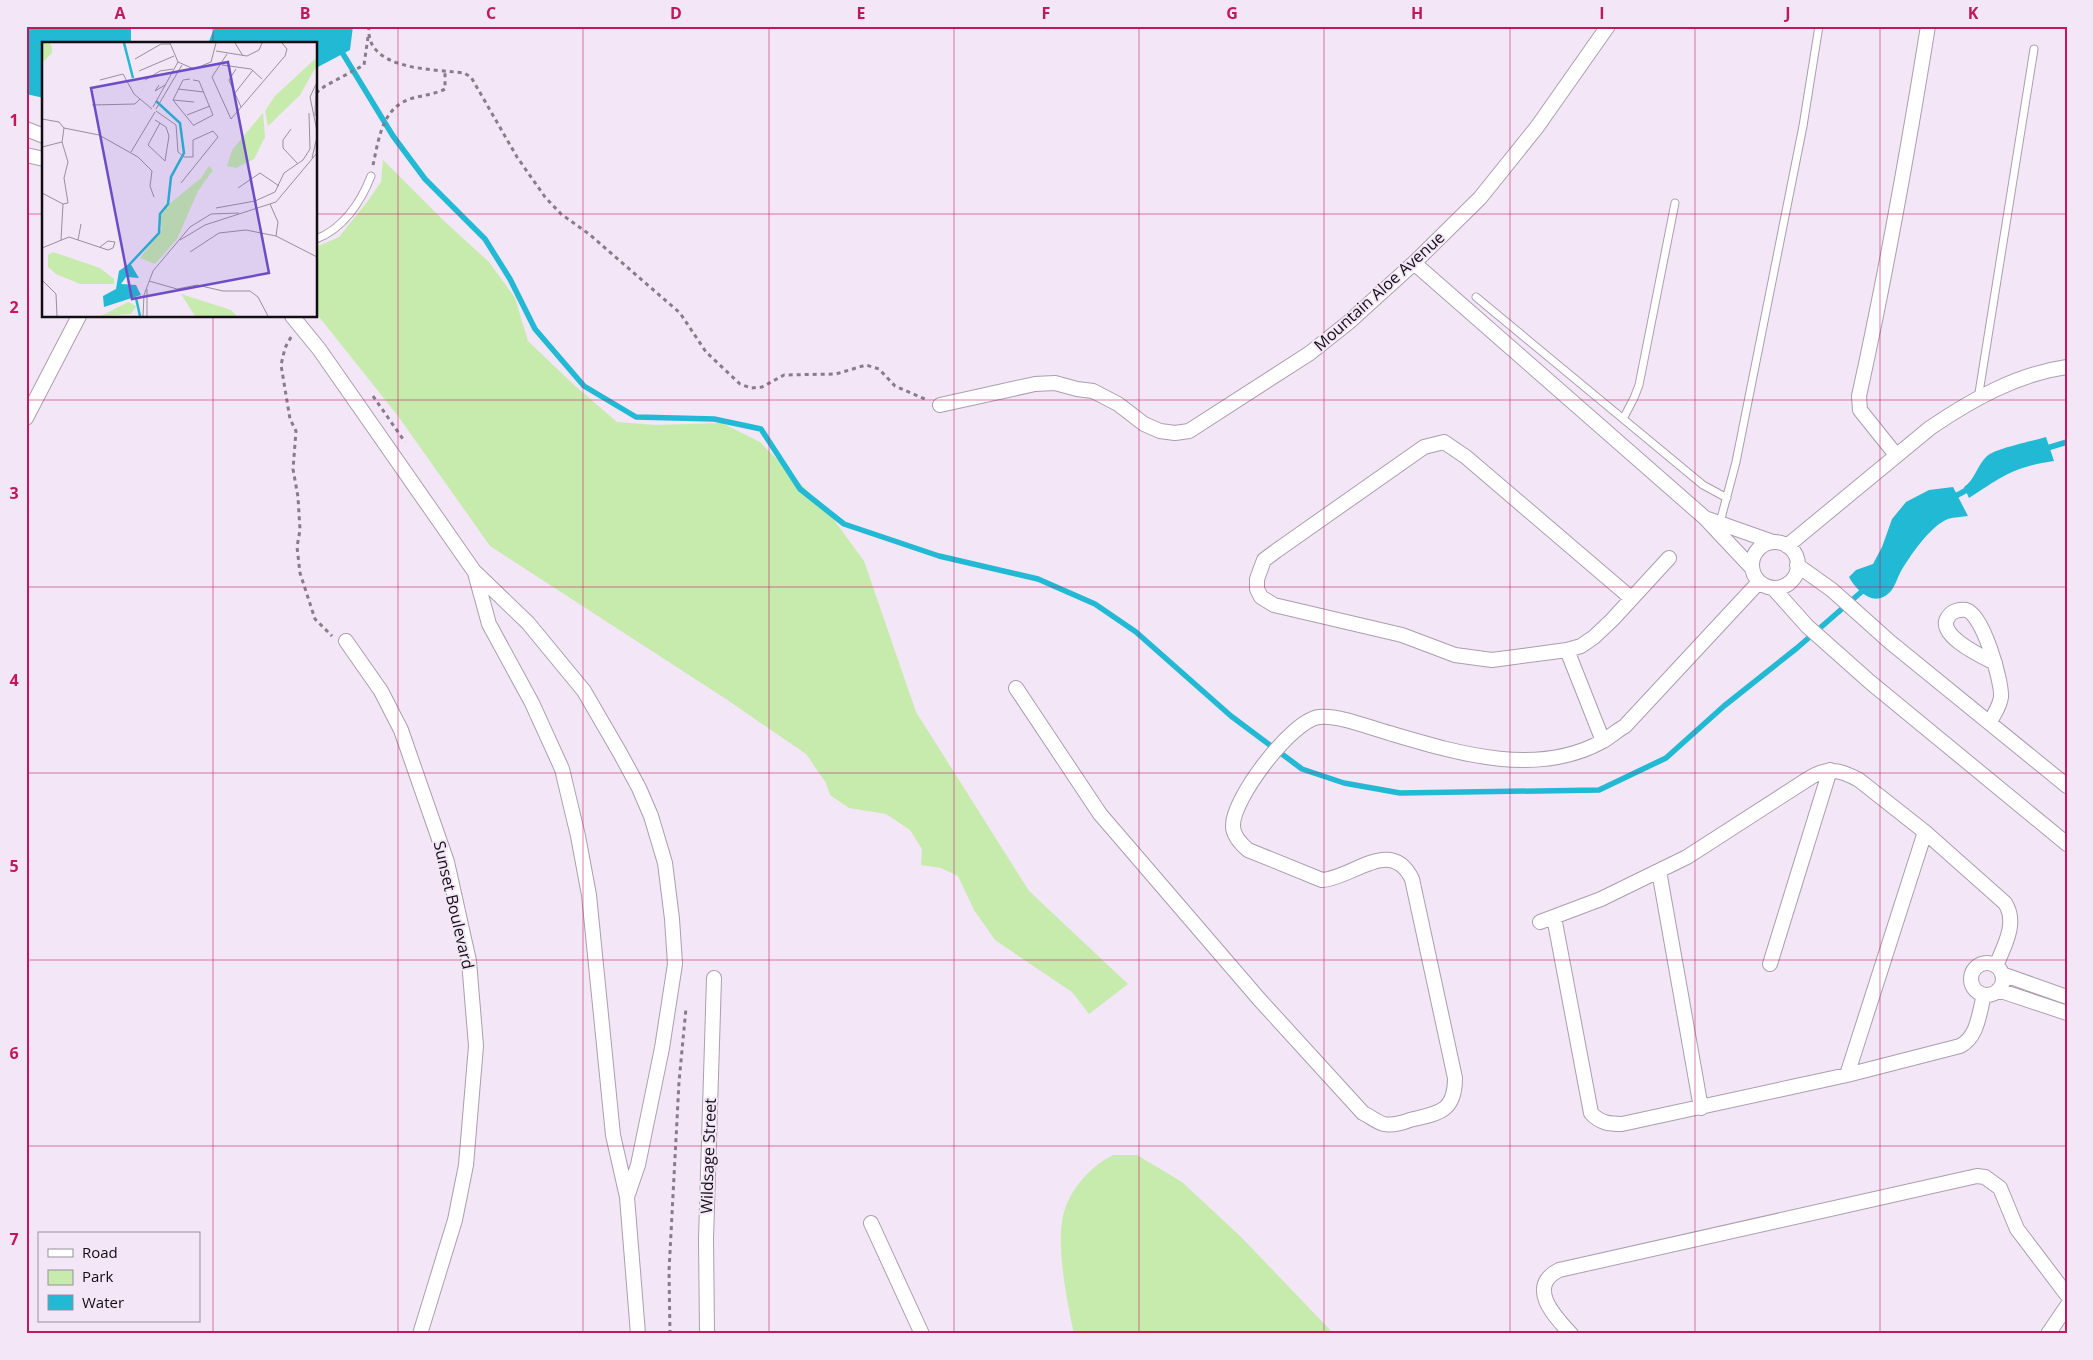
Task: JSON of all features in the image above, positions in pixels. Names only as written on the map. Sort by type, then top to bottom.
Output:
[{"type":"street","name":"Mountain Aloe Avenue","points":[[940,405],[1035,384],[1055,382],[1077,389],[1093,391],[1118,404],[1144,424],[1160,431],[1175,433],[1189,431],[1310,353],[1349,322],[1414,263],[1480,198],[1537,127],[1608,26]]},
{"type":"street","points":[[1896,455],[1860,410],[1859,396],[1879,304],[1909,146],[1928,26]]},
{"type":"street","points":[[26,129],[42,135]]},
{"type":"street","points":[[26,155],[42,159]]},
{"type":"street","points":[[1414,263],[1705,518],[1718,526],[1787,546],[1793,551],[1798,565],[1832,590],[1890,642],[2067,786]]},
{"type":"street","points":[[26,418],[78,318]]},
{"type":"street","points":[[295,320],[319,349],[474,571],[528,623],[584,691],[639,788],[651,816],[665,864],[675,964],[662,1048],[638,1165],[627,1198]]},
{"type":"street","points":[[1787,546],[1930,428],[1978,399],[2018,380],[2067,367]]},
{"type":"street","points":[[1631,598],[1466,457],[1444,442],[1424,447],[1264,560],[1259,569],[1257,589],[1261,597],[1274,605],[1402,635],[1455,655],[1492,660],[1567,650],[1581,646],[1594,637],[1669,558]]},
{"type":"street","points":[[1718,526],[1752,568],[1759,582],[1773,588],[1807,626],[1870,682],[2067,844]]},
{"type":"street","points":[[1752,568],[1755,554],[1766,544],[1774,542]]},
{"type":"street","points":[[1773,588],[1781,587],[1793,579],[1798,565]]},
{"type":"street","points":[[474,571],[489,624],[532,703],[562,768],[589,895],[612,1135],[627,1198],[638,1334]]},
{"type":"street","points":[[1016,688],[1100,814],[1259,999],[1363,1112],[1383,1124],[1393,1125],[1430,1116],[1444,1110],[1455,1093],[1455,1078],[1412,879],[1407,869],[1398,863],[1381,860],[1370,862],[1332,879],[1322,880],[1248,850],[1235,835],[1233,827],[1234,815],[1238,804],[1262,768],[1290,733],[1311,719],[1321,717],[1356,723],[1467,754],[1510,761],[1562,755],[1603,741],[1625,726],[1759,582]]},
{"type":"street","name":"Sunset Boulevard","points":[[346,641],[381,691],[401,730],[447,862],[469,961],[476,1046],[466,1165],[455,1220],[420,1334]]},
{"type":"street","points":[[1567,650],[1603,741]]},
{"type":"street","points":[[1990,722],[2000,704],[2001,696],[1995,663]]},
{"type":"street","points":[[1770,964],[1830,770]]},
{"type":"street","points":[[1540,922],[1601,900],[1687,857],[1819,772],[1830,770],[1850,774],[1859,780],[1924,832],[2005,903],[2010,911],[2009,933],[1999,970],[2002,985],[1994,993],[1984,995],[1974,989],[1971,980],[1977,967],[1982,964],[1991,964],[1999,970],[2067,997]]},
{"type":"street","points":[[1847,1075],[1924,832]]},
{"type":"street","points":[[1659,871],[1701,1108]]},
{"type":"street","points":[[1554,917],[1591,1113],[1597,1119],[1604,1122],[1622,1124],[1701,1108],[1949,1050],[1967,1043],[1973,1036],[1984,995]]},
{"type":"street","name":"Wildsage Street","points":[[707,1334],[706,1239],[714,978]]},
{"type":"street","points":[[1998,990],[2067,1013]]},
{"type":"street","points":[[1571,1334],[1553,1314],[1545,1299],[1544,1285],[1550,1275],[1559,1270],[1977,1176],[1985,1177],[2000,1188],[2017,1228],[2067,1295]]},
{"type":"street","points":[[871,1223],[922,1334]]},
{"type":"street","points":[[2048,1334],[2067,1306]]},
{"type":"lane","points":[[1718,526],[1736,462],[1803,126],[1819,26]]},
{"type":"lane","points":[[1978,399],[2034,49]]},
{"type":"lane","points":[[318,238],[328,234],[348,215],[364,194],[370,176]]},
{"type":"lane","points":[[1623,419],[1639,385],[1675,203]]},
{"type":"lane","points":[[1476,297],[1703,485],[1727,498]]},
{"type":"path","points":[[318,92],[364,65],[369,26]]},
{"type":"path","points":[[369,32],[371,43],[376,52],[404,66],[446,70],[464,73],[471,77],[518,157],[546,197],[561,214],[589,234],[680,313],[706,352],[740,384],[751,388],[762,387],[784,375],[836,374],[866,365],[879,369],[900,389],[940,405]]},
{"type":"path","points":[[370,176],[380,135],[390,113],[403,102],[445,89],[446,70]]},
{"type":"path","points":[[295,320],[281,365],[290,419],[296,431],[293,469],[298,497],[300,530],[297,548],[300,573],[315,619],[329,635],[346,641]]},
{"type":"green space","points":[[383,160],[444,221],[489,262],[515,298],[528,341],[573,384],[617,422],[656,425],[722,423],[760,442],[829,513],[864,561],[916,712],[1029,891],[1128,984],[1089,1014],[1072,992],[995,940],[974,910],[958,876],[941,868],[921,865],[922,849],[910,830],[886,814],[849,808],[830,795],[826,783],[806,754],[726,699],[490,546],[398,416],[318,316],[318,246],[339,237],[381,182]]},
{"type":"green space","points":[[1113,1155],[1137,1155],[1182,1182],[1240,1236],[1334,1334],[1074,1334],[1061,1256],[1064,1212],[1067,1203],[1083,1179],[1097,1165]]},
{"type":"water","points":[[26,26],[131,26],[131,42],[42,42],[42,98],[26,94]]},
{"type":"water","points":[[215,26],[353,26],[350,50],[318,67],[318,42],[209,42]]},
{"type":"water","points":[[2046,437],[2054,461],[2018,470],[1969,498],[1964,487],[1987,456],[2006,448]]},
{"type":"water","points":[[1953,487],[1968,516],[1955,517],[1941,522],[1921,542],[1900,573],[1891,591],[1883,597],[1872,598],[1861,592],[1849,577],[1856,570],[1873,564],[1882,547],[1892,519],[1906,502],[1929,490]]},
{"type":"waterway","points":[[340,49],[393,136],[425,179],[485,239],[510,279],[535,329],[584,386],[636,417],[714,419],[761,429],[800,489],[844,524],[939,556],[1038,579],[1095,604],[1136,632],[1231,716],[1302,769],[1344,783],[1400,793],[1599,790],[1666,758],[1724,706],[1797,648],[1867,587]]},
{"type":"waterway","points":[[2044,449],[2067,442]]},
{"type":"waterway","points":[[1952,498],[1972,487]]}]
